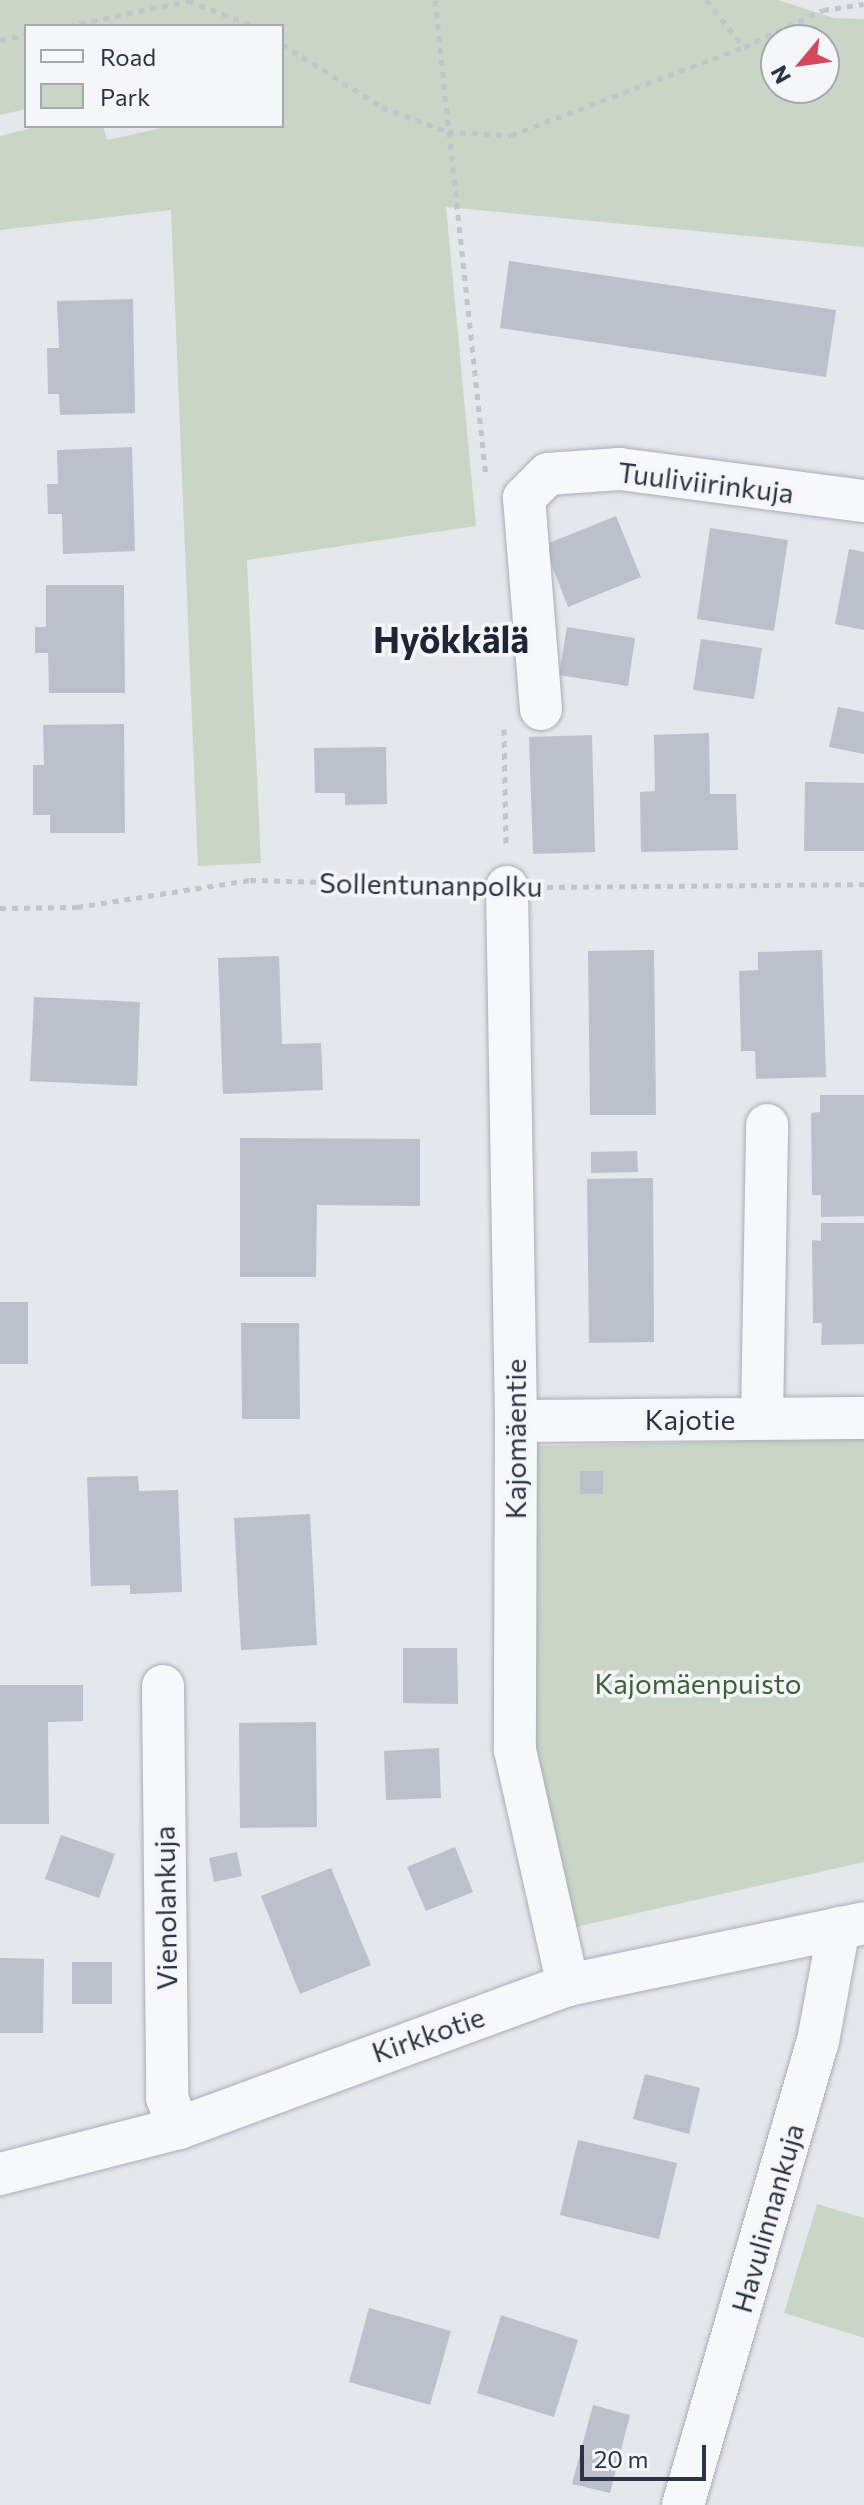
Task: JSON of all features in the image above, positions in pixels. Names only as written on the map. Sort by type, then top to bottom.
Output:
[{"type":"street","name":"Tuuliviirinkuja","points":[[522,714],[524,498],[548,474],[620,469],[864,501]]},
{"type":"street","name":"Kajomäentie","points":[[507,887],[516,1421],[515,1750],[568,1985]]},
{"type":"street","points":[[762,1419],[767,1125]]},
{"type":"street","name":"Kajotie","points":[[516,1421],[864,1418]]},
{"type":"street","name":"Vienolankuja","points":[[163,1686],[167,2098],[179,2128]]},
{"type":"street","name":"Kirkkotie","points":[[0,2174],[179,2128],[568,1985],[852,1925]]},
{"type":"street","name":"Havulinnankuja","points":[[683,2505],[852,1925]]},
{"type":"path","points":[[435,0],[488,493]]},
{"type":"path","points":[[706,0],[744,47]]},
{"type":"path","points":[[78,24],[188,1],[250,24]]},
{"type":"path","points":[[284,45],[382,107],[448,132],[511,135],[744,47],[823,10],[864,4]]},
{"type":"path","points":[[0,40],[24,35]]},
{"type":"path","points":[[507,887],[522,714]]},
{"type":"path","name":"Sollentunanpolku","points":[[0,908],[77,907],[250,880],[507,887],[864,884]]},
{"type":"green space","points":[[0,0],[778,0],[834,18],[864,19],[864,247],[446,207],[476,526],[247,560],[261,863],[198,866],[171,210],[0,230],[0,136],[32,128],[104,128],[107,140],[162,128],[284,128],[284,24],[24,24],[24,109],[0,115]]},
{"type":"green space","name":"Kajomäenpuisto","points":[[864,1438],[864,1862],[571,1928],[531,1748],[532,1446]]},
{"type":"green space","points":[[817,2204],[864,2218],[864,2338],[784,2313]]},
{"type":"building","points":[[509,261],[836,310],[826,377],[500,328]]},
{"type":"building","points":[[133,299],[135,413],[60,415],[59,394],[48,394],[47,348],[59,348],[57,301]]},
{"type":"building","points":[[132,447],[135,551],[63,554],[62,514],[48,514],[47,484],[58,484],[57,450]]},
{"type":"building","points":[[616,516],[641,577],[568,607],[544,545]]},
{"type":"building","points":[[710,528],[788,540],[774,631],[697,619]]},
{"type":"building","points":[[849,549],[864,552],[864,630],[835,624]]},
{"type":"building","points":[[46,585],[124,585],[125,693],[49,693],[48,653],[35,653],[35,627],[46,627]]},
{"type":"building","points":[[567,627],[635,638],[628,686],[559,675]]},
{"type":"building","points":[[701,639],[762,648],[754,699],[693,690]]},
{"type":"building","points":[[838,707],[864,712],[864,754],[829,747]]},
{"type":"building","points":[[124,724],[125,833],[50,833],[50,815],[33,815],[33,765],[44,765],[43,725]]},
{"type":"building","points":[[709,733],[710,794],[736,794],[738,850],[641,852],[640,792],[655,791],[654,735]]},
{"type":"building","points":[[592,735],[595,852],[533,854],[529,737]]},
{"type":"building","points":[[386,747],[387,804],[345,805],[345,793],[315,793],[314,748]]},
{"type":"building","points":[[805,782],[864,783],[864,851],[804,851]]},
{"type":"building","points":[[654,950],[656,1115],[590,1115],[588,951]]},
{"type":"building","points":[[822,950],[826,1077],[756,1079],[755,1051],[741,1051],[739,971],[758,970],[758,952]]},
{"type":"building","points":[[279,956],[282,1044],[321,1043],[323,1090],[223,1094],[218,958]]},
{"type":"building","points":[[34,997],[140,1002],[137,1086],[30,1081]]},
{"type":"building","points":[[820,1095],[864,1095],[864,1216],[821,1217],[821,1195],[812,1195],[811,1113],[820,1112]]},
{"type":"building","points":[[240,1138],[420,1139],[420,1206],[317,1205],[316,1277],[240,1277]]},
{"type":"building","points":[[637,1151],[638,1172],[591,1173],[591,1152]]},
{"type":"building","points":[[653,1178],[654,1342],[589,1343],[587,1179]]},
{"type":"building","points":[[821,1223],[864,1223],[864,1344],[821,1345],[822,1323],[813,1323],[812,1240],[821,1241]]},
{"type":"building","points":[[0,1302],[28,1302],[28,1364],[0,1364]]},
{"type":"building","points":[[241,1323],[299,1323],[300,1419],[242,1419]]},
{"type":"building","points":[[580,1471],[603,1471],[603,1494],[580,1494]]},
{"type":"building","points":[[138,1476],[139,1491],[178,1490],[182,1592],[130,1594],[130,1585],[91,1586],[87,1477]]},
{"type":"building","points":[[310,1514],[317,1645],[241,1650],[234,1518]]},
{"type":"building","points":[[403,1648],[457,1648],[458,1704],[403,1703]]},
{"type":"building","points":[[0,1685],[83,1685],[83,1721],[48,1722],[49,1824],[0,1824]]},
{"type":"building","points":[[316,1722],[317,1827],[240,1828],[239,1723]]},
{"type":"building","points":[[439,1748],[441,1798],[386,1800],[384,1751]]},
{"type":"building","points":[[61,1835],[115,1854],[99,1898],[45,1879]]},
{"type":"building","points":[[455,1847],[473,1892],[426,1911],[407,1867]]},
{"type":"building","points":[[237,1852],[242,1876],[214,1882],[209,1858]]},
{"type":"building","points":[[331,1868],[371,1965],[300,1994],[261,1896]]},
{"type":"building","points":[[0,1958],[44,1959],[43,2033],[0,2033]]},
{"type":"building","points":[[72,1962],[112,1962],[112,2004],[72,2004]]},
{"type":"building","points":[[645,2074],[700,2088],[689,2134],[633,2119]]},
{"type":"building","points":[[578,2140],[677,2163],[659,2239],[560,2215]]},
{"type":"building","points":[[369,2308],[451,2331],[430,2405],[349,2382]]},
{"type":"building","points":[[501,2315],[578,2340],[554,2417],[477,2393]]},
{"type":"building","points":[[593,2405],[630,2415],[610,2493],[572,2484]]},
{"type":"district","name":"Hyökkälä","points":[[451,639]]}]
